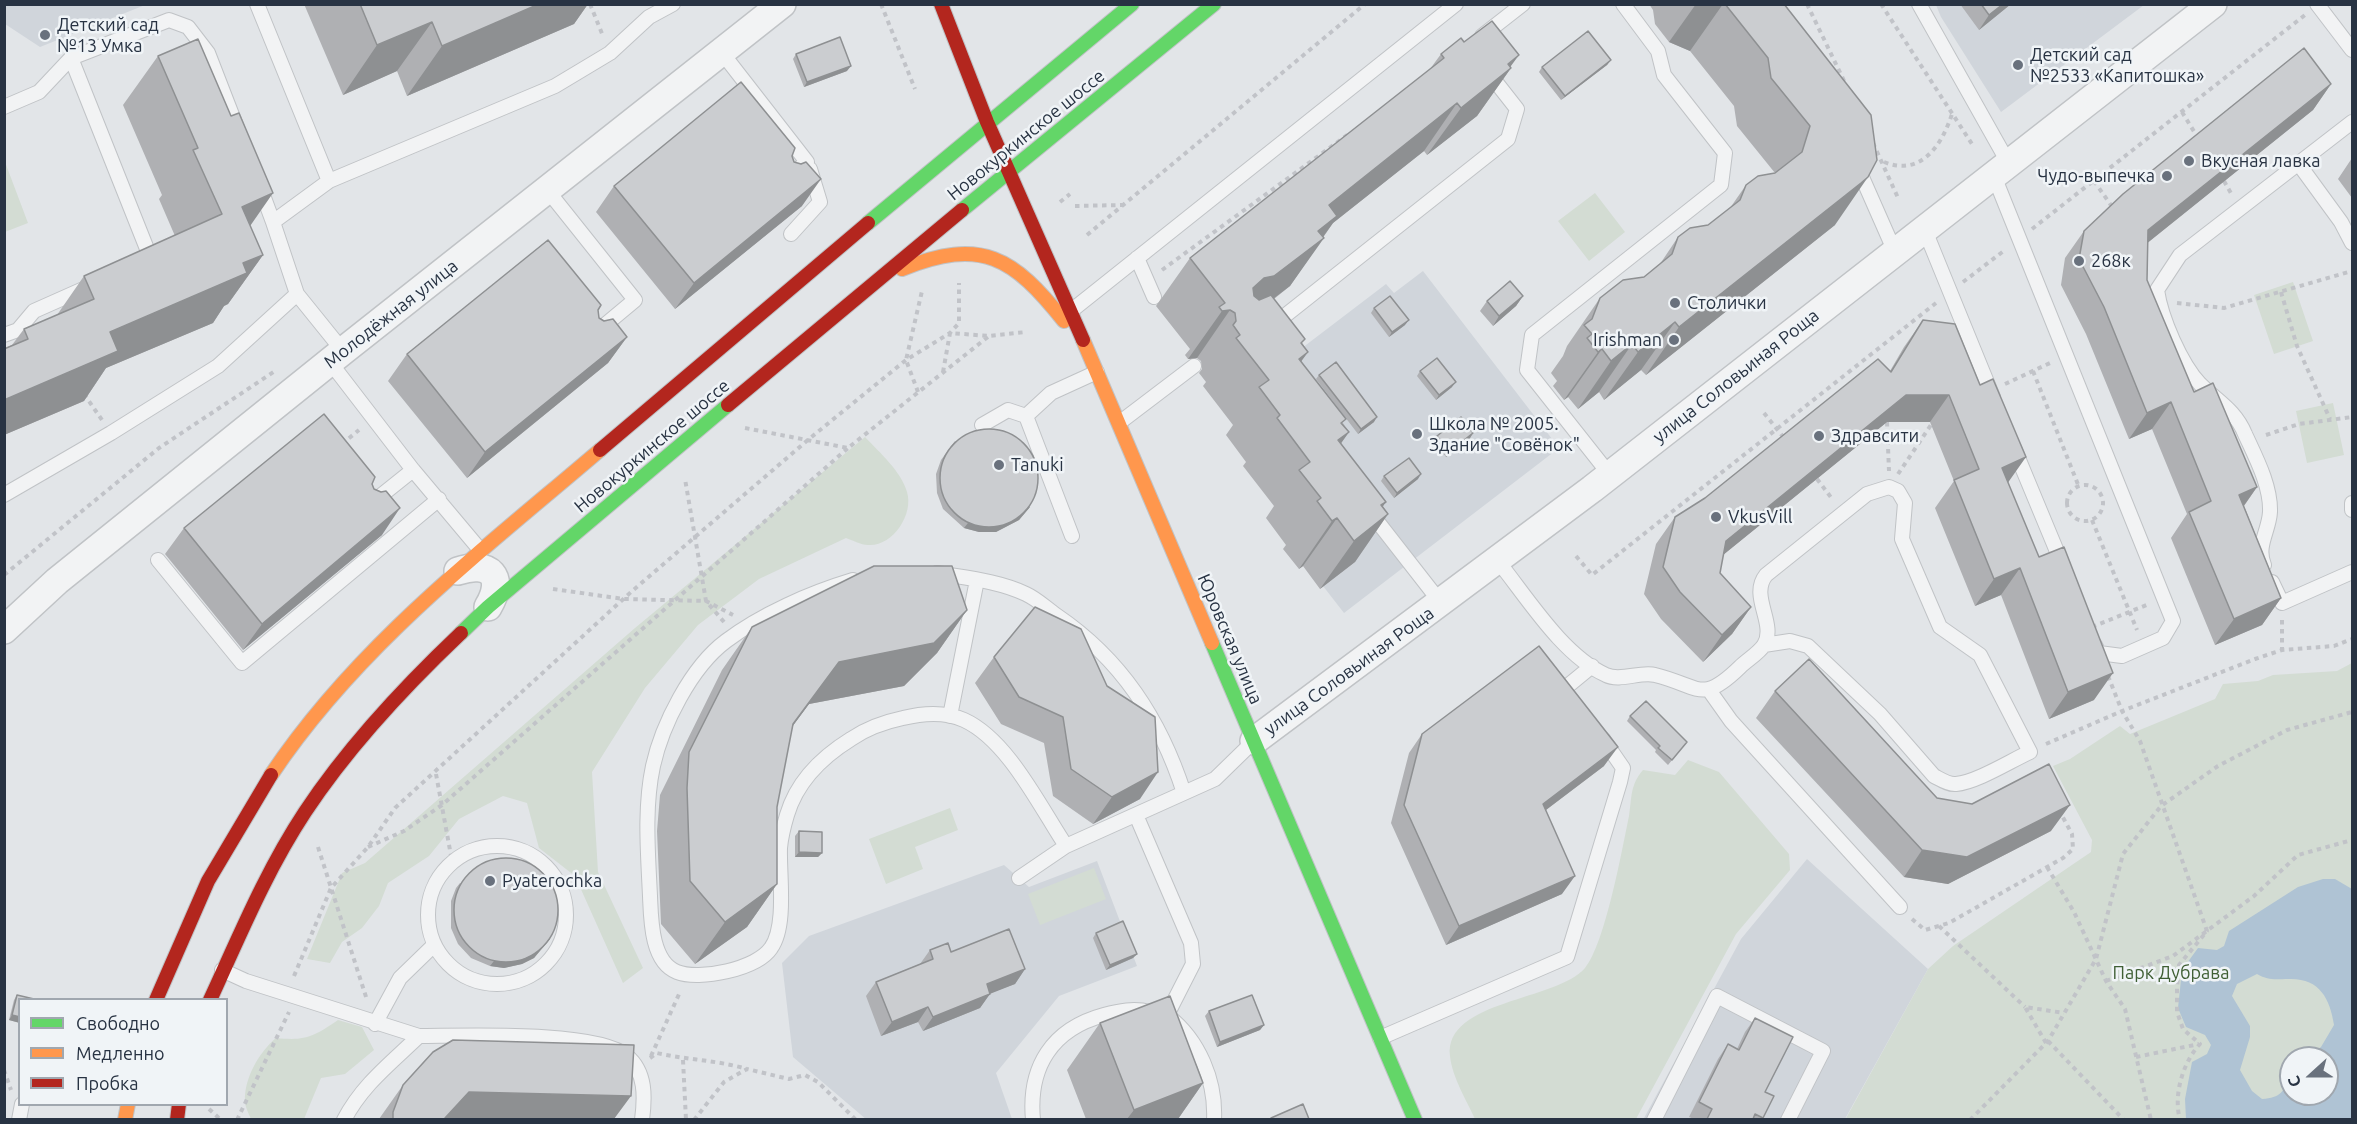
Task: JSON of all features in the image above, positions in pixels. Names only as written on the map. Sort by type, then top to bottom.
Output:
[{"type":"main road","name":"Юровская улица","points":[[941,4],[987,122],[1071,311],[1416,1119]]},
{"type":"main road","name":"Новокуркинское шоссе","points":[[156,998],[186,927],[223,852],[271,774],[328,700],[374,649],[481,551],[987,122],[1132,4]]},
{"type":"main road","name":"Новокуркинское шоссе","points":[[210,998],[261,889],[305,812],[364,736],[409,684],[488,607],[883,276],[1214,4]]},
{"type":"main road","points":[[883,276],[949,253],[990,256],[1005,263],[1030,282],[1089,353]]},
{"type":"street","name":"Молодёжная улица","points":[[4,630],[57,581],[336,356],[723,54],[782,4]]},
{"type":"street","name":"улица Соловьиная Роща","points":[[1254,741],[1610,475],[2213,4]]},
{"type":"street","points":[[458,571],[472,566],[485,568],[492,573],[496,582],[496,593],[488,607]]},
{"type":"lane","points":[[257,4],[329,181]]},
{"type":"lane","points":[[273,222],[329,181],[555,86],[610,53],[649,17],[673,4]]},
{"type":"lane","points":[[1071,311],[1456,4]]},
{"type":"lane","points":[[1468,47],[1523,4]]},
{"type":"lane","points":[[1610,475],[1527,370],[1532,335],[1721,184],[1725,153],[1664,75],[1658,51],[1623,4]]},
{"type":"lane","points":[[1919,4],[2001,170],[2066,355],[2173,621],[2163,638],[2122,656],[2099,653],[2089,628]]},
{"type":"lane","points":[[2317,4],[2352,50]]},
{"type":"lane","points":[[4,107],[39,92],[71,58],[169,20],[188,27],[208,54],[244,148]]},
{"type":"lane","points":[[723,54],[807,162],[820,202],[791,234]]},
{"type":"lane","points":[[71,58],[151,259],[129,269]]},
{"type":"lane","points":[[1261,335],[1508,139],[1517,109],[1482,64]]},
{"type":"lane","points":[[2352,122],[2180,255],[2157,290],[2158,302],[2189,371],[2202,386],[2232,410],[2267,488],[2270,513],[2260,555],[2282,603],[2352,572]]},
{"type":"lane","points":[[1851,152],[1895,252]]},
{"type":"lane","points":[[782,182],[807,162]]},
{"type":"lane","points":[[2298,164],[2341,222],[2352,243]]},
{"type":"lane","points":[[253,169],[297,294],[374,418],[413,470],[481,551]]},
{"type":"lane","points":[[548,191],[635,300],[588,339]]},
{"type":"lane","points":[[1924,228],[2000,413]]},
{"type":"lane","points":[[1137,258],[1154,297]]},
{"type":"lane","points":[[4,335],[18,330],[34,311],[97,283]]},
{"type":"lane","points":[[4,495],[111,433],[218,366],[297,294]]},
{"type":"lane","points":[[1119,423],[1194,366]]},
{"type":"lane","points":[[1026,416],[1052,393],[1097,372]]},
{"type":"lane","points":[[982,425],[1008,410],[1026,416]]},
{"type":"lane","points":[[1026,416],[1072,536]]},
{"type":"lane","points":[[2008,434],[2066,574]]},
{"type":"lane","points":[[362,510],[413,470]]},
{"type":"lane","points":[[1497,560],[1570,651],[1608,676],[1653,674],[1694,690],[1709,690],[1722,685],[1764,645],[1768,631],[1760,595],[1761,581],[1867,494],[1889,487],[1898,491],[1905,503],[1902,539],[1940,627],[1980,655],[2030,752],[1953,785],[1934,776],[1880,714],[1808,646],[1790,641],[1764,645]]},
{"type":"lane","points":[[1358,496],[1441,603]]},
{"type":"lane","points":[[158,560],[242,663],[439,499]]},
{"type":"lane","points":[[2352,503],[2352,510]]},
{"type":"lane","points":[[918,573],[977,580],[1026,594],[1071,625],[1109,658],[1137,692],[1177,772],[1184,793]]},
{"type":"lane","points":[[866,576],[833,586],[752,624],[724,642],[700,668],[680,696],[653,765],[648,803],[651,914],[658,952],[665,963],[675,972],[723,973],[752,963],[771,949],[777,934],[781,895],[780,844],[788,812],[802,783],[832,751],[867,729],[918,714],[939,713],[964,720],[1007,757],[1066,846]]},
{"type":"lane","points":[[950,716],[977,580]]},
{"type":"lane","points":[[1564,689],[1592,666]]},
{"type":"lane","points":[[1709,690],[1731,721],[1900,907]]},
{"type":"lane","points":[[1380,1038],[1567,957],[1623,768],[1597,732]]},
{"type":"lane","points":[[1019,878],[1066,846],[1215,779],[1254,741]]},
{"type":"lane","points":[[1136,814],[1191,943],[1193,964],[1167,1015]]},
{"type":"lane","points":[[494,845],[517,848],[538,858],[555,875],[564,896],[567,919],[562,941],[549,961],[532,976],[510,983],[487,984],[465,977],[447,963],[434,945],[428,923],[429,900],[437,879],[452,861],[471,850],[494,845]]},
{"type":"lane","points":[[375,1024],[400,978],[434,945]]},
{"type":"lane","points":[[222,970],[296,998],[419,1036],[586,1040],[626,1055],[639,1072],[644,1087],[642,1119]]},
{"type":"lane","points":[[1654,1119],[1717,996],[1823,1051],[1788,1119]]},
{"type":"lane","points":[[1033,1119],[1031,1095],[1038,1072],[1051,1045],[1069,1029],[1091,1018],[1120,1011],[1141,1010],[1167,1015],[1183,1027],[1197,1047],[1215,1101],[1214,1119]]},
{"type":"lane","points":[[344,1119],[355,1099],[375,1076],[419,1036]]},
{"type":"path","points":[[590,4],[610,53]]},
{"type":"path","points":[[880,4],[915,89]]},
{"type":"path","points":[[1087,235],[1365,4]]},
{"type":"path","points":[[1807,4],[1847,88]]},
{"type":"path","points":[[1881,4],[1972,144]]},
{"type":"path","points":[[2182,112],[2200,141]]},
{"type":"path","points":[[1882,162],[1905,166],[1922,161],[1934,152],[1946,134],[1952,113]]},
{"type":"path","points":[[1157,274],[1354,129]]},
{"type":"path","points":[[1872,141],[1899,200]]},
{"type":"path","points":[[2094,181],[2115,211]]},
{"type":"path","points":[[1060,202],[1070,194]]},
{"type":"path","points":[[1075,206],[1122,206]]},
{"type":"path","points":[[2158,302],[2224,308],[2352,271]]},
{"type":"path","points":[[294,976],[331,888],[368,847],[395,808],[624,599],[809,439],[906,360],[951,333],[959,323],[959,283]]},
{"type":"path","points":[[918,392],[906,360],[923,284]]},
{"type":"path","points":[[2281,292],[2297,346],[2330,418]]},
{"type":"path","points":[[951,333],[989,336],[1026,332]]},
{"type":"path","points":[[943,372],[951,333]]},
{"type":"path","points":[[368,847],[404,831],[442,805],[848,448],[989,336]]},
{"type":"path","points":[[1991,391],[2066,355]]},
{"type":"path","points":[[1856,366],[1862,376]]},
{"type":"path","points":[[2033,371],[2079,487]]},
{"type":"path","points":[[81,390],[111,433]]},
{"type":"path","points":[[1764,413],[1788,443]]},
{"type":"path","points":[[2248,442],[2299,424],[2330,418],[2352,417]]},
{"type":"path","points":[[339,447],[374,418]]},
{"type":"path","points":[[1887,422],[1889,487]]},
{"type":"path","points":[[1889,487],[1931,425]]},
{"type":"path","points":[[745,428],[848,448]]},
{"type":"path","points":[[685,479],[693,539],[706,601],[735,635]]},
{"type":"path","points":[[1817,479],[1843,513]]},
{"type":"path","points":[[2079,487],[2095,489],[2102,499],[2100,511],[2092,520],[2080,520],[2068,509],[2067,498],[2079,487]]},
{"type":"path","points":[[2092,520],[2144,646]]},
{"type":"path","points":[[553,589],[624,599],[706,601],[752,624]]},
{"type":"path","points":[[2089,628],[2164,598]]},
{"type":"path","points":[[2282,603],[2282,650]]},
{"type":"path","points":[[2030,752],[2122,711],[2282,650],[2334,646],[2352,639]]},
{"type":"path","points":[[2099,653],[2122,711],[2140,741],[2161,806],[2207,931]]},
{"type":"path","points":[[1970,1119],[2047,1042],[2096,959],[2123,854],[2161,806],[2218,766],[2287,730],[2352,712]]},
{"type":"path","points":[[436,773],[452,861]]},
{"type":"path","points":[[1900,907],[1926,930],[1939,926],[2047,867],[2073,849],[2072,834],[2055,802]]},
{"type":"path","points":[[2106,981],[2173,956],[2254,896],[2298,855],[2352,840]]},
{"type":"path","points":[[318,846],[375,1024]]},
{"type":"path","points":[[2047,867],[2074,912],[2106,981],[2125,1009],[2151,1119]]},
{"type":"path","points":[[1939,926],[2025,1007],[2047,1042],[2124,1119]]},
{"type":"path","points":[[2200,1044],[2183,1029],[2177,1012],[2177,987],[2179,965],[2207,931]]},
{"type":"path","points":[[639,1072],[650,1056],[687,974]]},
{"type":"path","points":[[237,1119],[296,998]]},
{"type":"path","points":[[2025,1007],[2064,1013]]},
{"type":"path","points":[[2136,1057],[2200,1044]]},
{"type":"path","points":[[2180,1119],[2182,1076],[2188,1057],[2200,1044]]},
{"type":"path","points":[[650,1056],[657,1053],[683,1059],[722,1061],[789,1079],[805,1075],[818,1082],[856,1119]]},
{"type":"path","points":[[683,1059],[686,1119]]},
{"type":"path","points":[[694,1119],[724,1082],[747,1069]]},
{"type":"path","points":[[209,1109],[221,1119]]},
{"type":"shaded area","name":"Детский сад №13 Умка","points":[[4,5],[145,5],[40,47],[5,24]]},
{"type":"shaded area","name":"Детский сад №2533 «Капитошка»","points":[[1936,5],[2144,5],[2001,112],[1941,17]]},
{"type":"shaded area","name":"Школа № 2005. Здание \"Совёнок\"","points":[[1423,271],[1559,448],[1344,613],[1323,586],[1355,562],[1264,377],[1386,284],[1394,293]]},
{"type":"shaded area","points":[[1807,859],[1928,969],[1845,1119],[1643,1120],[1741,939]]},
{"type":"shaded area","points":[[1097,861],[1137,966],[1059,996],[996,1073],[1012,1119],[867,1120],[793,1057],[782,963],[809,936],[1004,865],[1029,887]]},
{"type":"green space","points":[[5,162],[28,223],[4,232]]},
{"type":"green space","points":[[1595,193],[1625,232],[1589,261],[1558,221]]},
{"type":"green space","points":[[2293,282],[2313,341],[2274,354],[2254,295]]},
{"type":"green space","points":[[2333,403],[2344,455],[2307,463],[2296,411]]},
{"type":"green space","points":[[865,437],[895,470],[907,492],[907,510],[899,528],[885,541],[877,544],[865,545],[846,538],[759,579],[698,625],[645,688],[592,772],[598,872],[643,968],[623,983],[575,876],[539,848],[527,803],[503,796],[459,819],[429,856],[388,883],[379,906],[362,928],[342,942],[330,963],[307,959],[342,873],[365,863],[635,628]]},
{"type":"green space","name":"Парк Дубрава","points":[[2352,663],[2352,1119],[1845,1120],[1928,969],[1953,946],[2091,852],[2092,840],[2053,766],[2070,759],[2120,726],[2130,734],[2215,699],[2223,684],[2258,681],[2273,675],[2337,671]]},
{"type":"green space","points":[[1688,760],[1719,772],[1789,854],[1790,870],[1736,934],[1636,1119],[1475,1119],[1451,1064],[1453,1037],[1465,1023],[1483,1012],[1551,988],[1571,979],[1585,968],[1592,956],[1606,918],[1636,781],[1643,770],[1675,775]]},
{"type":"green space","points":[[950,808],[958,830],[915,847],[923,869],[886,884],[869,839]]},
{"type":"green space","points":[[1094,868],[1106,899],[1040,925],[1028,894]]},
{"type":"green space","points":[[338,1020],[362,1027],[374,1050],[345,1074],[321,1078],[304,1119],[251,1119],[245,1103],[247,1084],[258,1058],[270,1044],[276,1038],[295,1039],[309,1036]]},
{"type":"water","points":[[2323,879],[2335,879],[2352,889],[2352,1119],[2186,1119],[2185,1099],[2192,1062],[2207,1054],[2211,1045],[2205,1035],[2186,1027],[2178,1008],[2182,970],[2198,948],[2217,950],[2224,946],[2229,931],[2298,887]],"holes":[[[2257,974],[2265,978],[2308,982],[2321,991],[2326,998],[2334,1025],[2322,1046],[2339,1046],[2339,1106],[2279,1106],[2279,1094],[2262,1099],[2252,1091],[2240,1070],[2250,1037],[2250,1026],[2232,996],[2237,984]]]},
{"type":"building","points":[[360,4],[539,4],[442,46],[432,22],[377,45]]},
{"type":"building","points":[[1725,4],[1784,4],[1871,115],[1877,160],[1868,177],[1861,183],[1679,327],[1675,322],[1638,352],[1632,344],[1611,361],[1602,349],[1598,352],[1587,338],[1592,334],[1584,325],[1592,319],[1600,298],[1623,280],[1644,277],[1672,254],[1678,237],[1690,228],[1708,225],[1740,200],[1746,185],[1758,176],[1775,173],[1802,152],[1810,126],[1771,78],[1768,58]]},
{"type":"building","points":[[1981,4],[2003,4],[1989,15]]},
{"type":"building","points":[[1492,21],[1519,55],[1508,64],[1511,68],[1461,108],[1457,103],[1329,205],[1337,216],[1318,231],[1324,238],[1274,276],[1264,278],[1253,288],[1254,296],[1259,300],[1271,295],[1305,339],[1301,343],[1308,352],[1299,359],[1346,419],[1341,423],[1349,432],[1338,440],[1386,502],[1381,505],[1388,514],[1354,541],[1337,518],[1332,521],[1317,501],[1321,498],[1299,470],[1310,462],[1277,418],[1280,415],[1259,387],[1269,380],[1236,338],[1240,335],[1233,325],[1236,321],[1235,313],[1230,310],[1222,311],[1219,307],[1225,303],[1190,258],[1444,58],[1441,54],[1461,38],[1464,42]]},
{"type":"building","points":[[1588,31],[1611,60],[1565,96],[1542,67]]},
{"type":"building","points":[[840,37],[851,66],[807,82],[796,54]]},
{"type":"building","points":[[198,39],[231,116],[239,113],[273,193],[242,207],[263,255],[243,263],[247,273],[110,332],[118,351],[4,400],[4,349],[28,339],[24,329],[94,299],[84,276],[222,214],[193,150],[198,148],[158,56]]},
{"type":"building","points":[[2304,48],[2331,84],[2148,230],[2147,280],[2194,392],[2213,383],[2257,487],[2239,495],[2281,598],[2234,619],[2189,512],[2211,501],[2171,402],[2147,413],[2104,307],[2079,259],[2084,231],[2123,194]]},
{"type":"building","points":[[741,82],[795,148],[792,156],[794,162],[801,164],[806,162],[821,179],[694,283],[614,186]]},
{"type":"building","points":[[548,240],[601,305],[598,310],[599,318],[604,321],[613,319],[627,337],[485,452],[407,354]]},
{"type":"building","points":[[1510,281],[1523,296],[1499,316],[1487,301]]},
{"type":"building","points":[[1390,296],[1409,320],[1392,332],[1374,308]]},
{"type":"building","points":[[1923,320],[1955,324],[1980,385],[1993,379],[2026,457],[2002,468],[2039,557],[2064,547],[2113,673],[2068,692],[2020,568],[1994,579],[1954,480],[1979,469],[1949,395],[1906,395],[1726,541],[1720,573],[1751,607],[1722,635],[1680,592],[1663,567],[1675,517],[1705,498],[1878,359],[1891,372]]},
{"type":"building","points":[[1437,358],[1456,382],[1439,395],[1420,371]]},
{"type":"building","points":[[1336,362],[1377,417],[1361,429],[1319,375]]},
{"type":"building","points":[[324,414],[375,477],[372,484],[374,489],[381,492],[386,491],[400,508],[262,624],[184,528]]},
{"type":"building","points":[[1461,417],[1473,433],[1449,452],[1437,436]]},
{"type":"building","points":[[989,429],[1008,433],[1024,443],[1034,459],[1038,478],[1034,497],[1024,513],[1008,523],[989,527],[970,523],[954,513],[944,497],[940,478],[944,459],[954,443],[970,433]]},
{"type":"building","points":[[1409,458],[1421,474],[1397,493],[1384,476]]},
{"type":"building","points":[[874,566],[952,566],[967,610],[934,643],[839,662],[793,724],[777,807],[777,884],[725,922],[690,881],[687,788],[689,752],[752,627]]},
{"type":"building","points":[[1035,607],[1081,629],[1107,686],[1155,717],[1158,772],[1112,797],[1071,769],[1063,717],[1019,697],[994,657]]},
{"type":"building","points":[[1539,646],[1618,747],[1543,804],[1575,876],[1459,926],[1404,805],[1422,734]]},
{"type":"building","points":[[1809,659],[1937,798],[1972,804],[2049,764],[2070,805],[1967,857],[1922,850],[1775,691]]},
{"type":"building","points":[[1646,701],[1687,742],[1672,760],[1658,748],[1660,746],[1630,716]]},
{"type":"building","points":[[799,831],[822,832],[822,853],[799,852]]},
{"type":"building","points":[[506,858],[526,862],[543,873],[554,890],[558,910],[554,930],[543,947],[526,958],[506,962],[486,958],[469,947],[458,930],[454,910],[458,890],[469,873],[486,862]]},
{"type":"building","points":[[1123,921],[1137,954],[1110,965],[1096,933]]},
{"type":"building","points":[[1009,929],[1025,969],[987,984],[990,994],[933,1017],[928,1007],[892,1022],[876,982],[933,959],[930,950],[948,943],[951,952]]},
{"type":"building","points":[[17,995],[30,998],[18,998],[18,1016],[12,1015]]},
{"type":"building","points":[[1252,995],[1264,1025],[1220,1042],[1209,1011]]},
{"type":"building","points":[[1170,996],[1203,1083],[1134,1110],[1100,1023]]},
{"type":"building","points":[[1755,1018],[1793,1037],[1765,1092],[1774,1096],[1763,1118],[1755,1114],[1753,1119],[1707,1119],[1712,1109],[1699,1102],[1728,1044],[1739,1050]]},
{"type":"building","points":[[453,1040],[634,1045],[631,1096],[469,1092],[445,1119],[393,1119],[393,1112],[403,1085],[433,1052]]},
{"type":"building","points":[[1303,1104],[1309,1119],[1271,1119],[1271,1118]]},
{"type":"traffic: fast","points":[[868,223],[1132,4]]},
{"type":"traffic: fast","points":[[962,210],[1214,4]]},
{"type":"traffic: fast","points":[[461,633],[488,607],[728,405]]},
{"type":"traffic: fast","points":[[1212,643],[1415,1120]]},
{"type":"traffic: slow","points":[[902,269],[930,259],[954,255],[975,255],[994,259],[1028,281],[1064,321]]},
{"type":"traffic: slow","points":[[1083,340],[1212,643]]},
{"type":"traffic: slow","points":[[271,775],[305,728],[382,642],[467,563],[600,450]]},
{"type":"traffic: slow","points":[[125,1120],[128,1106]]},
{"type":"traffic: jam","points":[[941,4],[987,122],[1083,340]]},
{"type":"traffic: jam","points":[[728,405],[962,210]]},
{"type":"traffic: jam","points":[[600,450],[868,223]]},
{"type":"traffic: jam","points":[[211,998],[265,881],[305,812],[378,718],[461,633]]},
{"type":"traffic: jam","points":[[157,998],[208,881],[271,775]]},
{"type":"traffic: jam","points":[[177,1120],[179,1106]]},
{"type":"place","name":"Детский сад №13 Умка","points":[[45,35]]},
{"type":"place","name":"Детский сад №2533 «Капитошка»","points":[[2018,65]]},
{"type":"place","name":"Вкусная лавка","points":[[2189,161]]},
{"type":"place","name":"Чудо-выпечка","points":[[2167,176]]},
{"type":"place","name":"268к","points":[[2079,261]]},
{"type":"place","name":"Столички","points":[[1675,303]]},
{"type":"place","name":"Irishman","points":[[1674,340]]},
{"type":"place","name":"Школа № 2005. Здание \"Совёнок\"","points":[[1417,434]]},
{"type":"place","name":"Здравсити","points":[[1819,436]]},
{"type":"place","name":"Tanuki","points":[[999,465]]},
{"type":"place","name":"VkusVill","points":[[1716,517]]},
{"type":"place","name":"Pyaterochka","points":[[490,881]]}]
